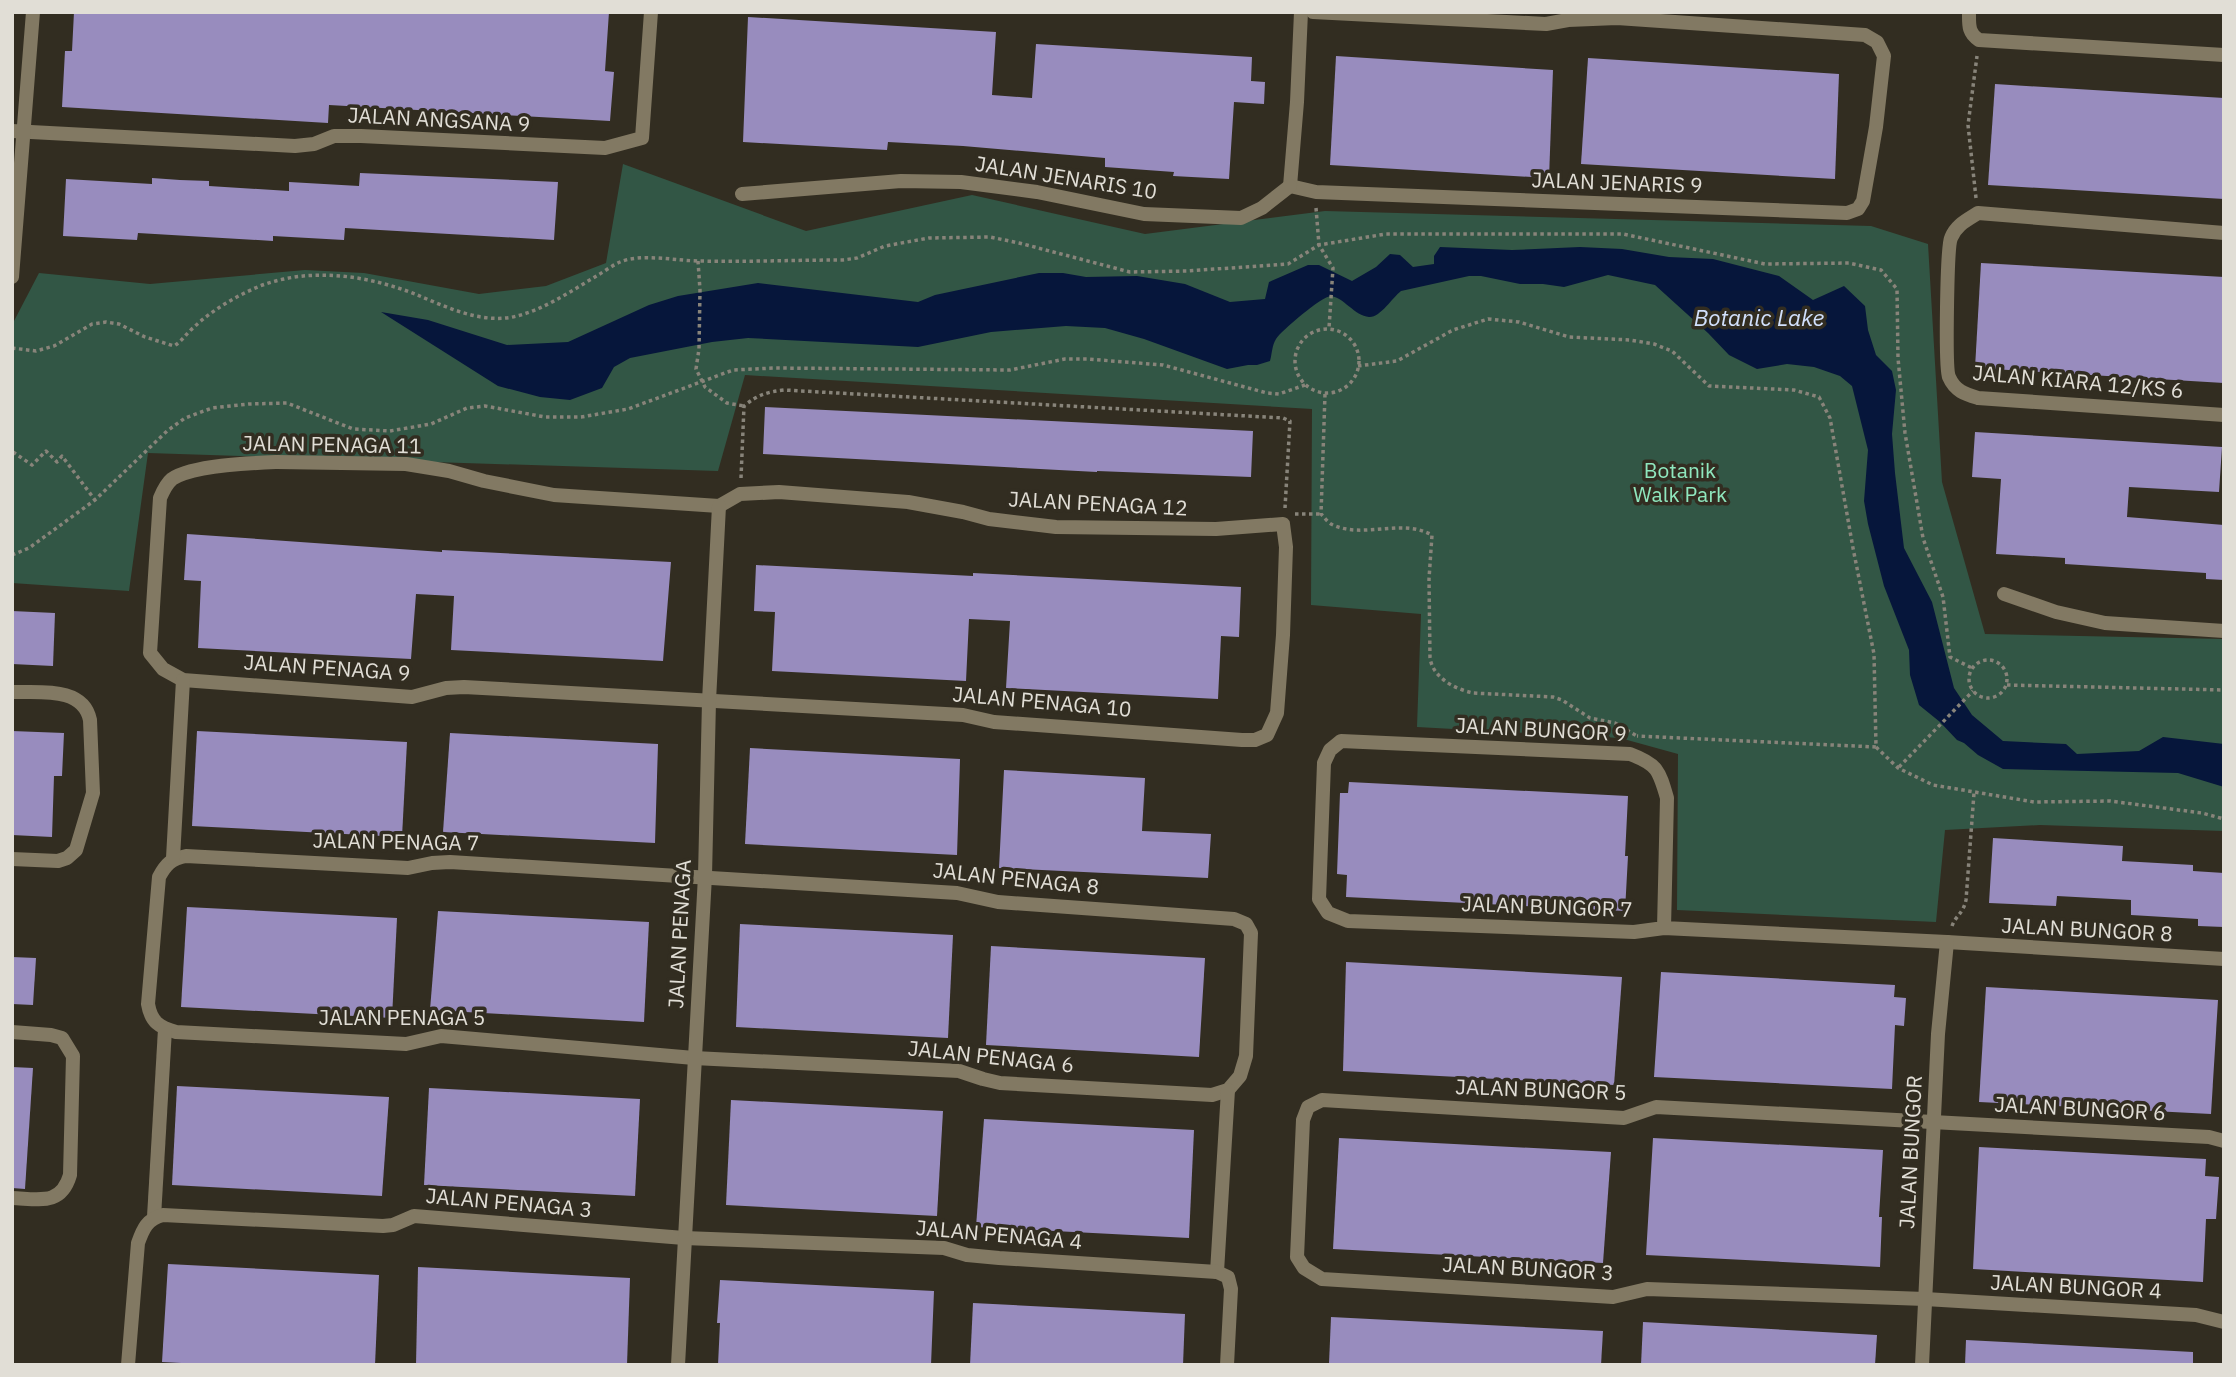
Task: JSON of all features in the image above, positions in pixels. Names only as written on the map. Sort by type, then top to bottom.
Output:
[{"type":"street","points":[[12,277],[19,132],[33,12]]},
{"type":"street","name":"JALAN ANGSANA 9","points":[[19,132],[295,146],[314,144],[334,136],[361,136],[605,148],[642,138],[651,12]]},
{"type":"street","points":[[1290,186],[1301,12]]},
{"type":"street","name":"JALAN JENARIS 9","points":[[1290,186],[1316,192],[1847,213],[1858,209],[1863,201],[1884,56],[1877,42],[1865,35],[1617,18],[1568,20],[1546,24],[1313,12]]},
{"type":"street","points":[[1969,12],[1969,28],[1972,36],[1979,40],[2224,55]]},
{"type":"street","name":"JALAN JENARIS 10","points":[[743,194],[901,181],[961,182],[1037,192],[1144,214],[1241,218],[1262,208],[1290,186]]},
{"type":"street","points":[[1978,213],[2224,233]]},
{"type":"street","name":"JALAN KIARA 12/KS 6","points":[[1978,213],[1960,223],[1950,239],[1948,376],[1959,392],[1978,398],[2224,415]]},
{"type":"street","name":"JALAN PENAGA 11","points":[[183,680],[163,669],[150,653],[160,498],[172,480],[183,475],[244,463],[406,464],[554,495],[719,506]]},
{"type":"street","name":"JALAN PENAGA 12","points":[[719,506],[740,495],[779,492],[908,502],[989,519],[1056,527],[1216,530],[1283,524],[1286,547],[1283,635]]},
{"type":"street","name":"JALAN PENAGA","points":[[678,1365],[705,876],[709,701],[719,506]]},
{"type":"street","points":[[2004,594],[2056,612],[2105,623],[2224,631]]},
{"type":"street","name":"JALAN PENAGA 10","points":[[709,701],[963,715],[994,722],[1255,740],[1267,735],[1277,713],[1283,635]]},
{"type":"street","points":[[128,1365],[138,1243],[143,1228],[154,1217],[165,1029],[153,1020],[148,1004],[159,877],[173,858],[183,680]]},
{"type":"street","name":"JALAN PENAGA 9","points":[[183,680],[412,697],[446,688],[464,687],[709,701]]},
{"type":"street","points":[[12,692],[55,693],[81,700],[90,719],[93,793],[80,842],[73,854],[58,861],[12,859]]},
{"type":"street","name":"JALAN BUNGOR 9","points":[[1341,741],[1630,754],[1651,762],[1662,780],[1667,798],[1664,928]]},
{"type":"street","name":"JALAN BUNGOR 7","points":[[1341,741],[1330,750],[1324,763],[1319,899],[1328,913],[1349,920],[1634,932],[1664,928],[1947,942]]},
{"type":"street","name":"JALAN PENAGA 7","points":[[173,858],[186,856],[408,868],[450,862],[705,876]]},
{"type":"street","name":"JALAN PENAGA 8","points":[[705,876],[957,893],[998,902],[1234,919],[1247,924],[1251,933],[1246,1056],[1240,1076],[1228,1090]]},
{"type":"street","name":"JALAN BUNGOR 8","points":[[1947,942],[2224,959]]},
{"type":"street","name":"JALAN BUNGOR","points":[[1922,1365],[1938,1034],[1947,942]]},
{"type":"street","name":"JALAN PENAGA 5","points":[[165,1029],[176,1032],[406,1044],[441,1035],[694,1058]]},
{"type":"street","points":[[12,1032],[62,1038],[73,1056],[69,1175],[66,1189],[55,1197],[45,1199],[12,1198]]},
{"type":"street","name":"JALAN PENAGA 6","points":[[694,1058],[959,1070],[1000,1083],[1212,1095],[1228,1090]]},
{"type":"street","points":[[1227,1361],[1231,1289],[1228,1277],[1217,1272],[1228,1090]]},
{"type":"street","name":"JALAN BUNGOR 5","points":[[1300,1182],[1303,1120],[1308,1107],[1322,1100],[1624,1118],[1656,1107],[1934,1121]]},
{"type":"street","name":"JALAN BUNGOR 6","points":[[1934,1121],[2209,1137],[2224,1141]]},
{"type":"street","name":"JALAN BUNGOR 3","points":[[1300,1182],[1297,1257],[1304,1269],[1322,1279],[1613,1297],[1647,1289],[1925,1300]]},
{"type":"street","name":"JALAN PENAGA 3","points":[[154,1217],[163,1215],[383,1226],[393,1225],[414,1216],[684,1238]]},
{"type":"street","name":"JALAN PENAGA 4","points":[[684,1238],[944,1248],[967,1255],[999,1258],[1217,1272]]},
{"type":"street","name":"JALAN BUNGOR 4","points":[[1925,1300],[2196,1315],[2224,1322]]},
{"type":"path","points":[[1978,213],[1968,125],[1979,40]]},
{"type":"path","points":[[1316,192],[1318,245],[1333,268],[1329,328]]},
{"type":"path","points":[[12,348],[36,351],[54,346],[92,324],[106,322],[118,324],[145,337],[174,346],[180,343],[192,328],[228,301],[262,285],[310,275],[342,275],[379,283],[413,293],[451,310],[484,317],[516,316],[549,303],[622,261],[843,260],[857,258],[886,246],[929,238],[990,237],[1130,272],[1288,264],[1318,245],[1386,234],[1623,234],[1765,264],[1849,263],[1881,270],[1897,289],[1898,358],[1905,433],[1923,538],[1943,597],[1950,657],[1972,668]]},
{"type":"path","points":[[698,261],[699,349],[696,369],[705,387],[727,403],[744,406],[767,392],[784,390],[1283,418],[1290,421],[1284,515],[1321,514],[1331,524],[1346,528],[1401,528],[1424,531],[1432,536],[1429,579],[1431,666],[1437,677],[1465,691],[1553,697],[1590,718],[1615,723],[1637,736],[1876,747],[1898,768],[1933,785],[1974,793],[2034,802],[2110,801],[2202,813],[2224,819]]},
{"type":"path","points":[[1358,366],[1398,361],[1453,330],[1488,319],[1518,322],[1569,337],[1654,344],[1672,351],[1709,386],[1794,390],[1819,397],[1830,418],[1874,654],[1876,747]]},
{"type":"path","points":[[1329,328],[1344,333],[1355,344],[1359,359],[1356,374],[1347,386],[1325,394],[1304,385],[1296,370],[1295,354],[1302,340],[1314,331],[1329,328]]},
{"type":"path","points":[[12,555],[29,548],[95,499],[167,431],[185,418],[212,408],[287,403],[353,429],[390,431],[431,424],[467,408],[485,406],[545,417],[593,415],[628,409],[733,370],[1010,370],[1065,359],[1163,365],[1267,393],[1279,394],[1304,385]]},
{"type":"path","points":[[1321,514],[1325,394]]},
{"type":"path","points":[[740,495],[744,406]]},
{"type":"path","points":[[13,452],[32,465],[46,452],[57,463],[62,456],[95,499]]},
{"type":"path","points":[[1995,660],[2003,666],[2008,675],[2007,685],[1996,697],[1979,696],[1969,683],[1969,675],[1978,662],[1995,660]]},
{"type":"path","points":[[2007,685],[2224,690]]},
{"type":"path","points":[[1898,768],[1973,691]]},
{"type":"path","points":[[1630,754],[1637,736]]},
{"type":"path","points":[[1947,942],[1954,919],[1964,911],[1966,900],[1974,793]]},
{"type":"green space","name":"Botanik Walk Park","points":[[623,164],[806,231],[972,195],[1145,234],[1325,211],[1871,226],[1928,244],[1942,482],[1985,634],[2224,639],[2224,831],[2040,825],[1945,830],[1936,922],[1677,910],[1678,754],[1620,738],[1417,727],[1421,614],[1311,605],[1312,409],[745,375],[718,471],[148,453],[129,591],[12,583],[12,321],[39,273],[150,284],[305,270],[364,273],[479,294],[546,286],[606,263]]},
{"type":"water","name":"Botanic Lake","points":[[1440,247],[1512,250],[1580,247],[1713,259],[1779,276],[1813,300],[1844,286],[1865,306],[1868,330],[1876,355],[1892,371],[1896,390],[1892,434],[1904,548],[1932,602],[1954,688],[1972,715],[2003,741],[2066,744],[2077,754],[2139,751],[2163,737],[2224,744],[2224,787],[2178,773],[2003,769],[1957,740],[1919,705],[1910,675],[1909,650],[1884,586],[1868,524],[1864,501],[1868,450],[1852,386],[1840,376],[1814,367],[1787,364],[1757,369],[1729,355],[1655,285],[1608,275],[1564,287],[1469,276],[1401,291],[1382,311],[1369,317],[1331,296],[1311,307],[1279,335],[1270,361],[1227,369],[1105,328],[1066,326],[991,332],[918,347],[748,338],[630,358],[614,367],[602,388],[570,400],[540,397],[498,386],[381,312],[428,320],[507,345],[568,342],[649,305],[678,296],[758,283],[918,302],[935,295],[1039,273],[1063,273],[1086,277],[1137,276],[1185,284],[1230,302],[1265,299],[1269,282],[1308,265],[1319,265],[1352,281],[1376,267],[1390,254],[1400,255],[1413,267],[1434,264],[1434,256]]},
{"type":"building","points":[[74,12],[609,12],[605,71],[614,72],[610,121],[329,105],[328,123],[62,107],[65,51],[72,51]]},
{"type":"building","points":[[748,17],[996,32],[992,95],[1032,98],[1036,44],[1252,57],[1251,81],[1265,82],[1264,104],[1234,102],[1229,179],[1173,176],[1174,172],[1105,167],[1105,158],[963,146],[888,142],[887,150],[743,142]]},
{"type":"building","points":[[1336,56],[1553,70],[1549,178],[1330,165]]},
{"type":"building","points":[[1588,58],[1839,74],[1835,179],[1581,164]]},
{"type":"building","points":[[1995,84],[2224,98],[2224,199],[1988,185]]},
{"type":"building","points":[[360,173],[558,182],[554,240],[345,228],[344,240],[273,236],[273,241],[138,233],[137,240],[63,236],[66,179],[152,184],[152,178],[209,181],[209,186],[289,191],[289,182],[359,186]]},
{"type":"building","points":[[1981,263],[2224,277],[2224,383],[1975,368]]},
{"type":"building","points":[[765,407],[1253,431],[1251,477],[1097,472],[763,454]]},
{"type":"building","points":[[1975,432],[2222,447],[2219,492],[2129,487],[2127,517],[2224,525],[2224,580],[2206,579],[2206,573],[2065,564],[2065,558],[1996,554],[2001,479],[1972,477]]},
{"type":"building","points":[[187,534],[442,552],[671,562],[663,661],[451,650],[454,596],[416,594],[411,659],[198,648],[201,581],[184,580]]},
{"type":"building","points":[[756,565],[1241,587],[1239,637],[1221,636],[1218,699],[1006,688],[1010,621],[969,619],[966,681],[772,671],[775,612],[754,611]]},
{"type":"building","points":[[12,611],[55,613],[53,666],[12,664]]},
{"type":"building","points":[[12,731],[64,733],[62,776],[54,776],[52,837],[12,835]]},
{"type":"building","points":[[197,731],[407,742],[402,837],[192,826]]},
{"type":"building","points":[[450,733],[658,744],[655,843],[443,832]]},
{"type":"building","points":[[750,748],[960,759],[957,855],[745,844]]},
{"type":"building","points":[[1004,770],[1145,778],[1142,831],[1211,834],[1208,878],[999,868]]},
{"type":"building","points":[[1349,782],[1628,796],[1625,911],[1346,897],[1347,875],[1337,874],[1340,793],[1348,793]]},
{"type":"building","points":[[1993,838],[2123,846],[2122,861],[2193,865],[2193,871],[2224,873],[2224,927],[2198,926],[2198,919],[2131,915],[2131,900],[2057,896],[2056,906],[1989,903]]},
{"type":"building","points":[[187,907],[397,918],[392,1018],[181,1007]]},
{"type":"building","points":[[438,911],[649,922],[644,1022],[430,1010]]},
{"type":"building","points":[[740,924],[953,935],[948,1038],[736,1027]]},
{"type":"building","points":[[991,946],[1205,958],[1199,1057],[986,1045]]},
{"type":"building","points":[[12,957],[36,958],[33,1005],[12,1004]]},
{"type":"building","points":[[1346,962],[1622,977],[1614,1085],[1343,1071]]},
{"type":"building","points":[[1661,972],[1895,985],[1894,997],[1906,998],[1904,1026],[1895,1025],[1892,1089],[1654,1077]]},
{"type":"building","points":[[1986,987],[2218,1000],[2211,1114],[1979,1102]]},
{"type":"building","points":[[12,1067],[33,1068],[25,1189],[12,1188]]},
{"type":"building","points":[[177,1086],[389,1097],[382,1196],[172,1185]]},
{"type":"building","points":[[429,1088],[640,1099],[635,1196],[424,1185]]},
{"type":"building","points":[[731,1100],[943,1111],[937,1216],[726,1205]]},
{"type":"building","points":[[984,1119],[1194,1130],[1189,1238],[976,1227]]},
{"type":"building","points":[[1339,1138],[1611,1152],[1603,1263],[1333,1249]]},
{"type":"building","points":[[1653,1138],[1883,1150],[1879,1217],[1882,1217],[1880,1267],[1646,1255]]},
{"type":"building","points":[[1979,1147],[2206,1159],[2205,1176],[2219,1177],[2216,1219],[2206,1219],[2203,1282],[1973,1269]]},
{"type":"building","points":[[168,1264],[379,1275],[375,1365],[220,1365],[162,1362]]},
{"type":"building","points":[[418,1267],[630,1278],[627,1365],[416,1365]]},
{"type":"building","points":[[720,1280],[934,1291],[931,1365],[718,1365]]},
{"type":"building","points":[[973,1303],[1185,1314],[1183,1365],[970,1365]]},
{"type":"building","points":[[1331,1317],[1603,1331],[1601,1365],[1329,1364]]},
{"type":"building","points":[[1643,1322],[1877,1335],[1875,1365],[1641,1365]]},
{"type":"building","points":[[1966,1340],[2193,1352],[2193,1365],[1965,1365]]}]
